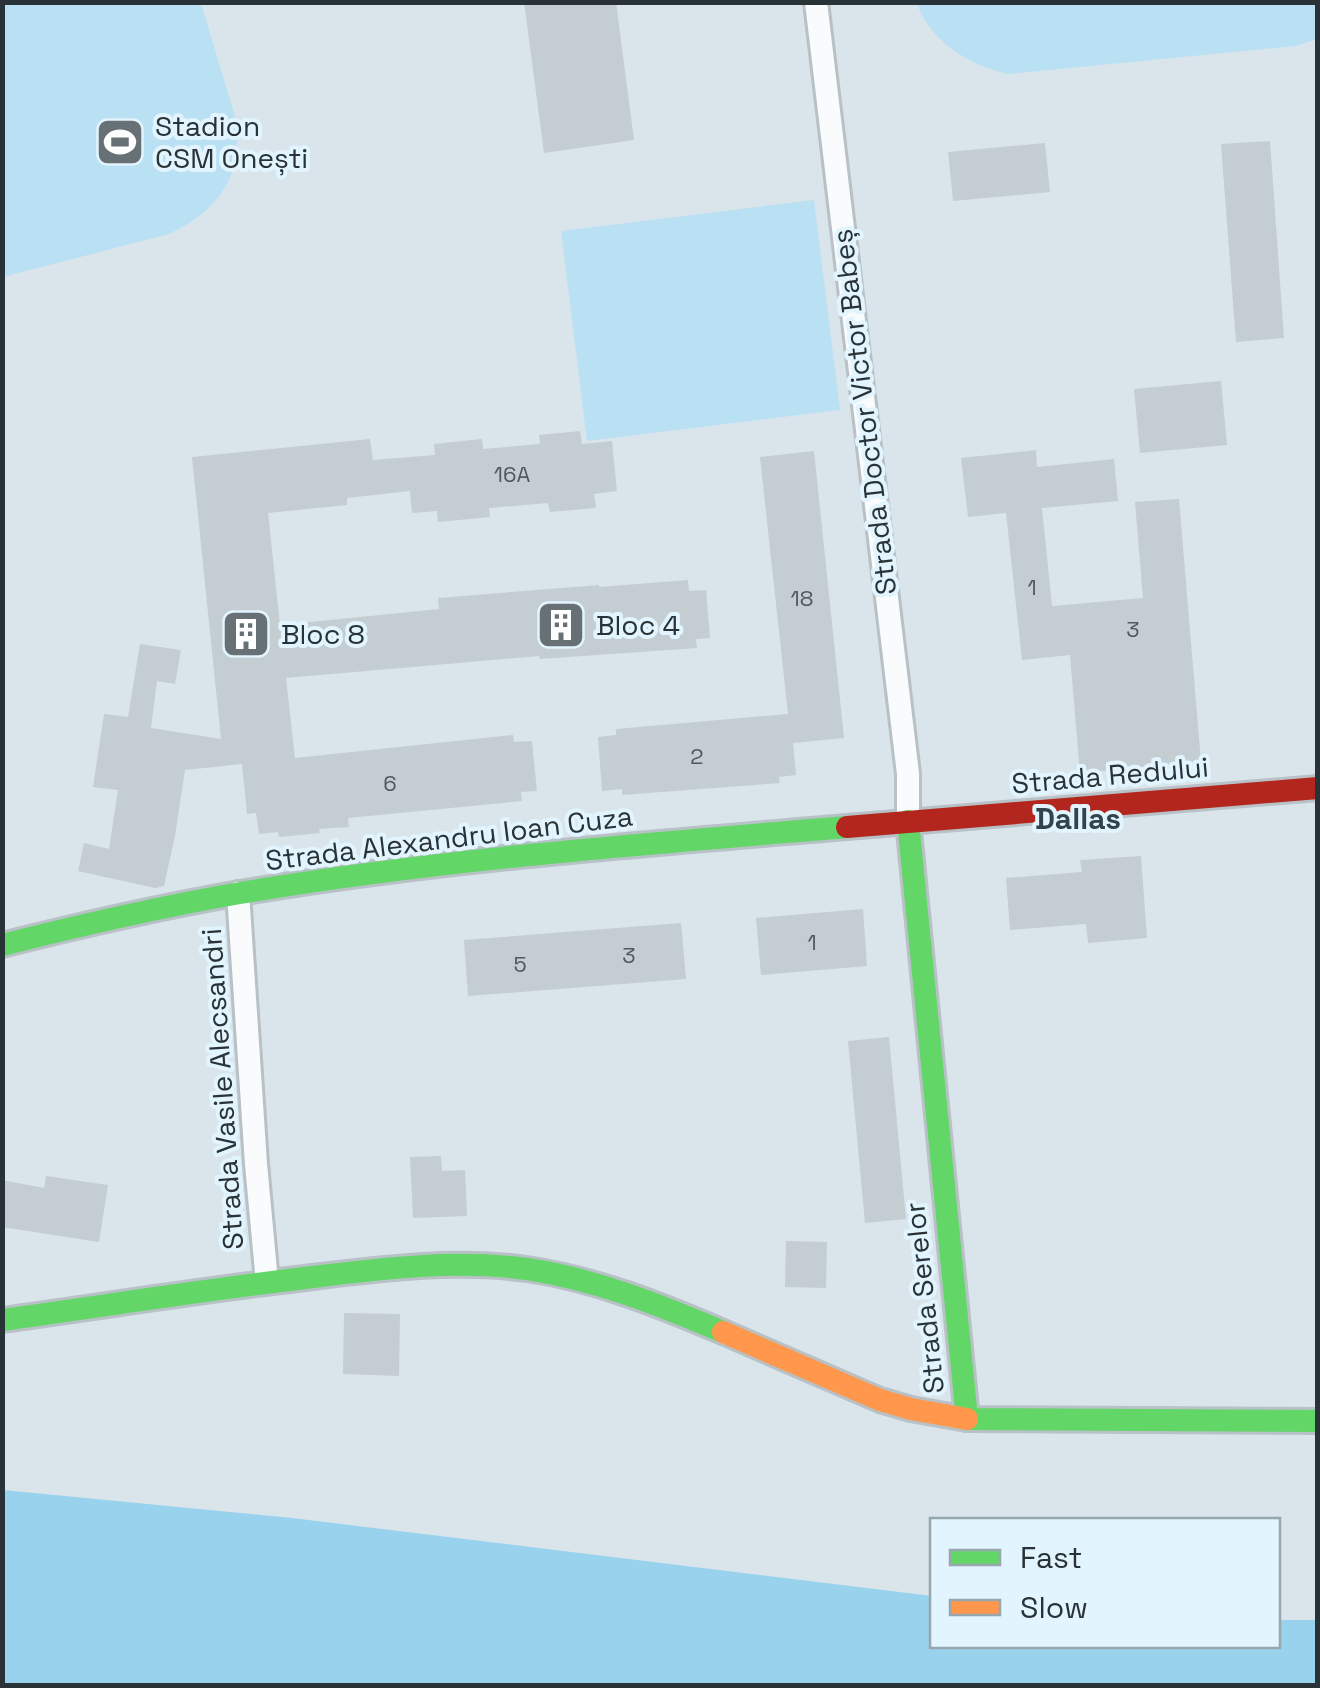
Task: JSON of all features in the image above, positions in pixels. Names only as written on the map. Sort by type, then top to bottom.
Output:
[{"type":"street","name":"Strada Doctor Victor Babeș","points":[[816,2],[908,774],[908,821]]},
{"type":"street","name":"Strada Redului","points":[[908,821],[1318,788]]},
{"type":"street","name":"Strada Alexandru Ioan Cuza","points":[[2,945],[132,913],[403,869],[908,821]]},
{"type":"street","name":"Strada Serelor","points":[[908,821],[966,1419],[1318,1421]]},
{"type":"street","name":"Strada Vasile Alecsandri","points":[[238,893],[268,1282]]},
{"type":"street","name":"Strada Vasile Alecsandri","points":[[2,1320],[268,1282],[411,1266],[483,1266],[550,1274],[626,1294],[880,1400],[966,1419]]},
{"type":"shaded area","name":"Stadion CSM Onești","points":[[3,2],[201,3],[235,117],[237,137],[232,172],[215,201],[169,234],[3,277]]},
{"type":"shaded area","points":[[917,3],[1317,3],[1317,39],[1296,46],[1009,74],[954,50],[931,29]]},
{"type":"shaded area","points":[[814,200],[840,410],[587,441],[561,231]]},
{"type":"shaded area","points":[[3,1490],[292,1518],[930,1596],[930,1648],[1280,1648],[1280,1620],[1317,1620],[1317,1685],[3,1685]]},
{"type":"building","points":[[524,2],[616,2],[634,140],[544,153]]},
{"type":"building","points":[[1270,141],[1284,338],[1236,342],[1221,144]]},
{"type":"building","points":[[1045,143],[1050,192],[953,201],[948,152]]},
{"type":"building","points":[[1221,381],[1227,445],[1140,453],[1134,389]]},
{"type":"building","points":[[580,431],[582,444],[612,441],[617,491],[594,494],[596,508],[550,512],[548,503],[489,508],[490,517],[438,522],[437,511],[412,513],[410,491],[347,498],[347,505],[268,513],[280,625],[439,609],[438,598],[688,580],[689,591],[706,590],[710,638],[696,639],[697,648],[540,659],[539,656],[286,678],[295,758],[513,735],[514,742],[532,741],[537,791],[521,792],[522,801],[348,818],[349,827],[279,837],[278,832],[259,834],[256,813],[247,814],[242,764],[185,770],[164,886],[155,888],[78,871],[84,843],[109,849],[118,790],[93,787],[104,714],[128,717],[140,644],[181,650],[175,684],[157,681],[151,728],[221,739],[192,457],[370,439],[373,460],[435,455],[434,444],[482,439],[483,449],[540,444],[539,435]]},
{"type":"building","points":[[1036,450],[1037,467],[1114,459],[1118,501],[1042,508],[1052,606],[1143,598],[1135,502],[1179,499],[1201,762],[1080,773],[1070,655],[1022,660],[1006,513],[968,517],[961,458]]},
{"type":"building","points":[[814,451],[844,738],[793,743],[796,775],[779,777],[780,783],[622,795],[622,789],[602,791],[598,737],[616,735],[616,729],[788,714],[760,457]]},
{"type":"building","points":[[1141,856],[1147,938],[1088,943],[1086,924],[1010,930],[1006,878],[1082,872],[1080,860]]},
{"type":"building","points":[[863,909],[867,966],[761,975],[756,918]]},
{"type":"building","points":[[681,923],[686,979],[468,996],[464,940]]},
{"type":"building","points":[[889,1037],[906,1219],[865,1223],[848,1041]]},
{"type":"building","points":[[441,1156],[442,1171],[465,1170],[467,1216],[413,1218],[410,1157]]},
{"type":"building","points":[[46,1176],[108,1185],[99,1242],[2,1227],[2,1180],[44,1188]]},
{"type":"building","points":[[786,1241],[827,1242],[826,1288],[785,1287]]},
{"type":"building","points":[[344,1313],[400,1314],[399,1376],[343,1374]]},
{"type":"traffic: fast","points":[[908,821],[967,1419],[1318,1421]]},
{"type":"traffic: fast","points":[[2,945],[180,904],[316,881],[543,854],[847,827]]},
{"type":"traffic: fast","points":[[2,1320],[332,1275],[471,1265],[527,1269],[577,1279],[723,1332]]},
{"type":"traffic: slow","points":[[723,1332],[880,1400],[967,1419]]},
{"type":"traffic: jam","points":[[847,827],[1318,788]]},
{"type":"place","name":"Stadion CSM Onești","points":[[120,142]]},
{"type":"place","name":"Bloc 4","points":[[561,625]]},
{"type":"place","name":"Bloc 8","points":[[246,634]]},
{"type":"district","name":"Dallas","points":[[1078,818]]}]
